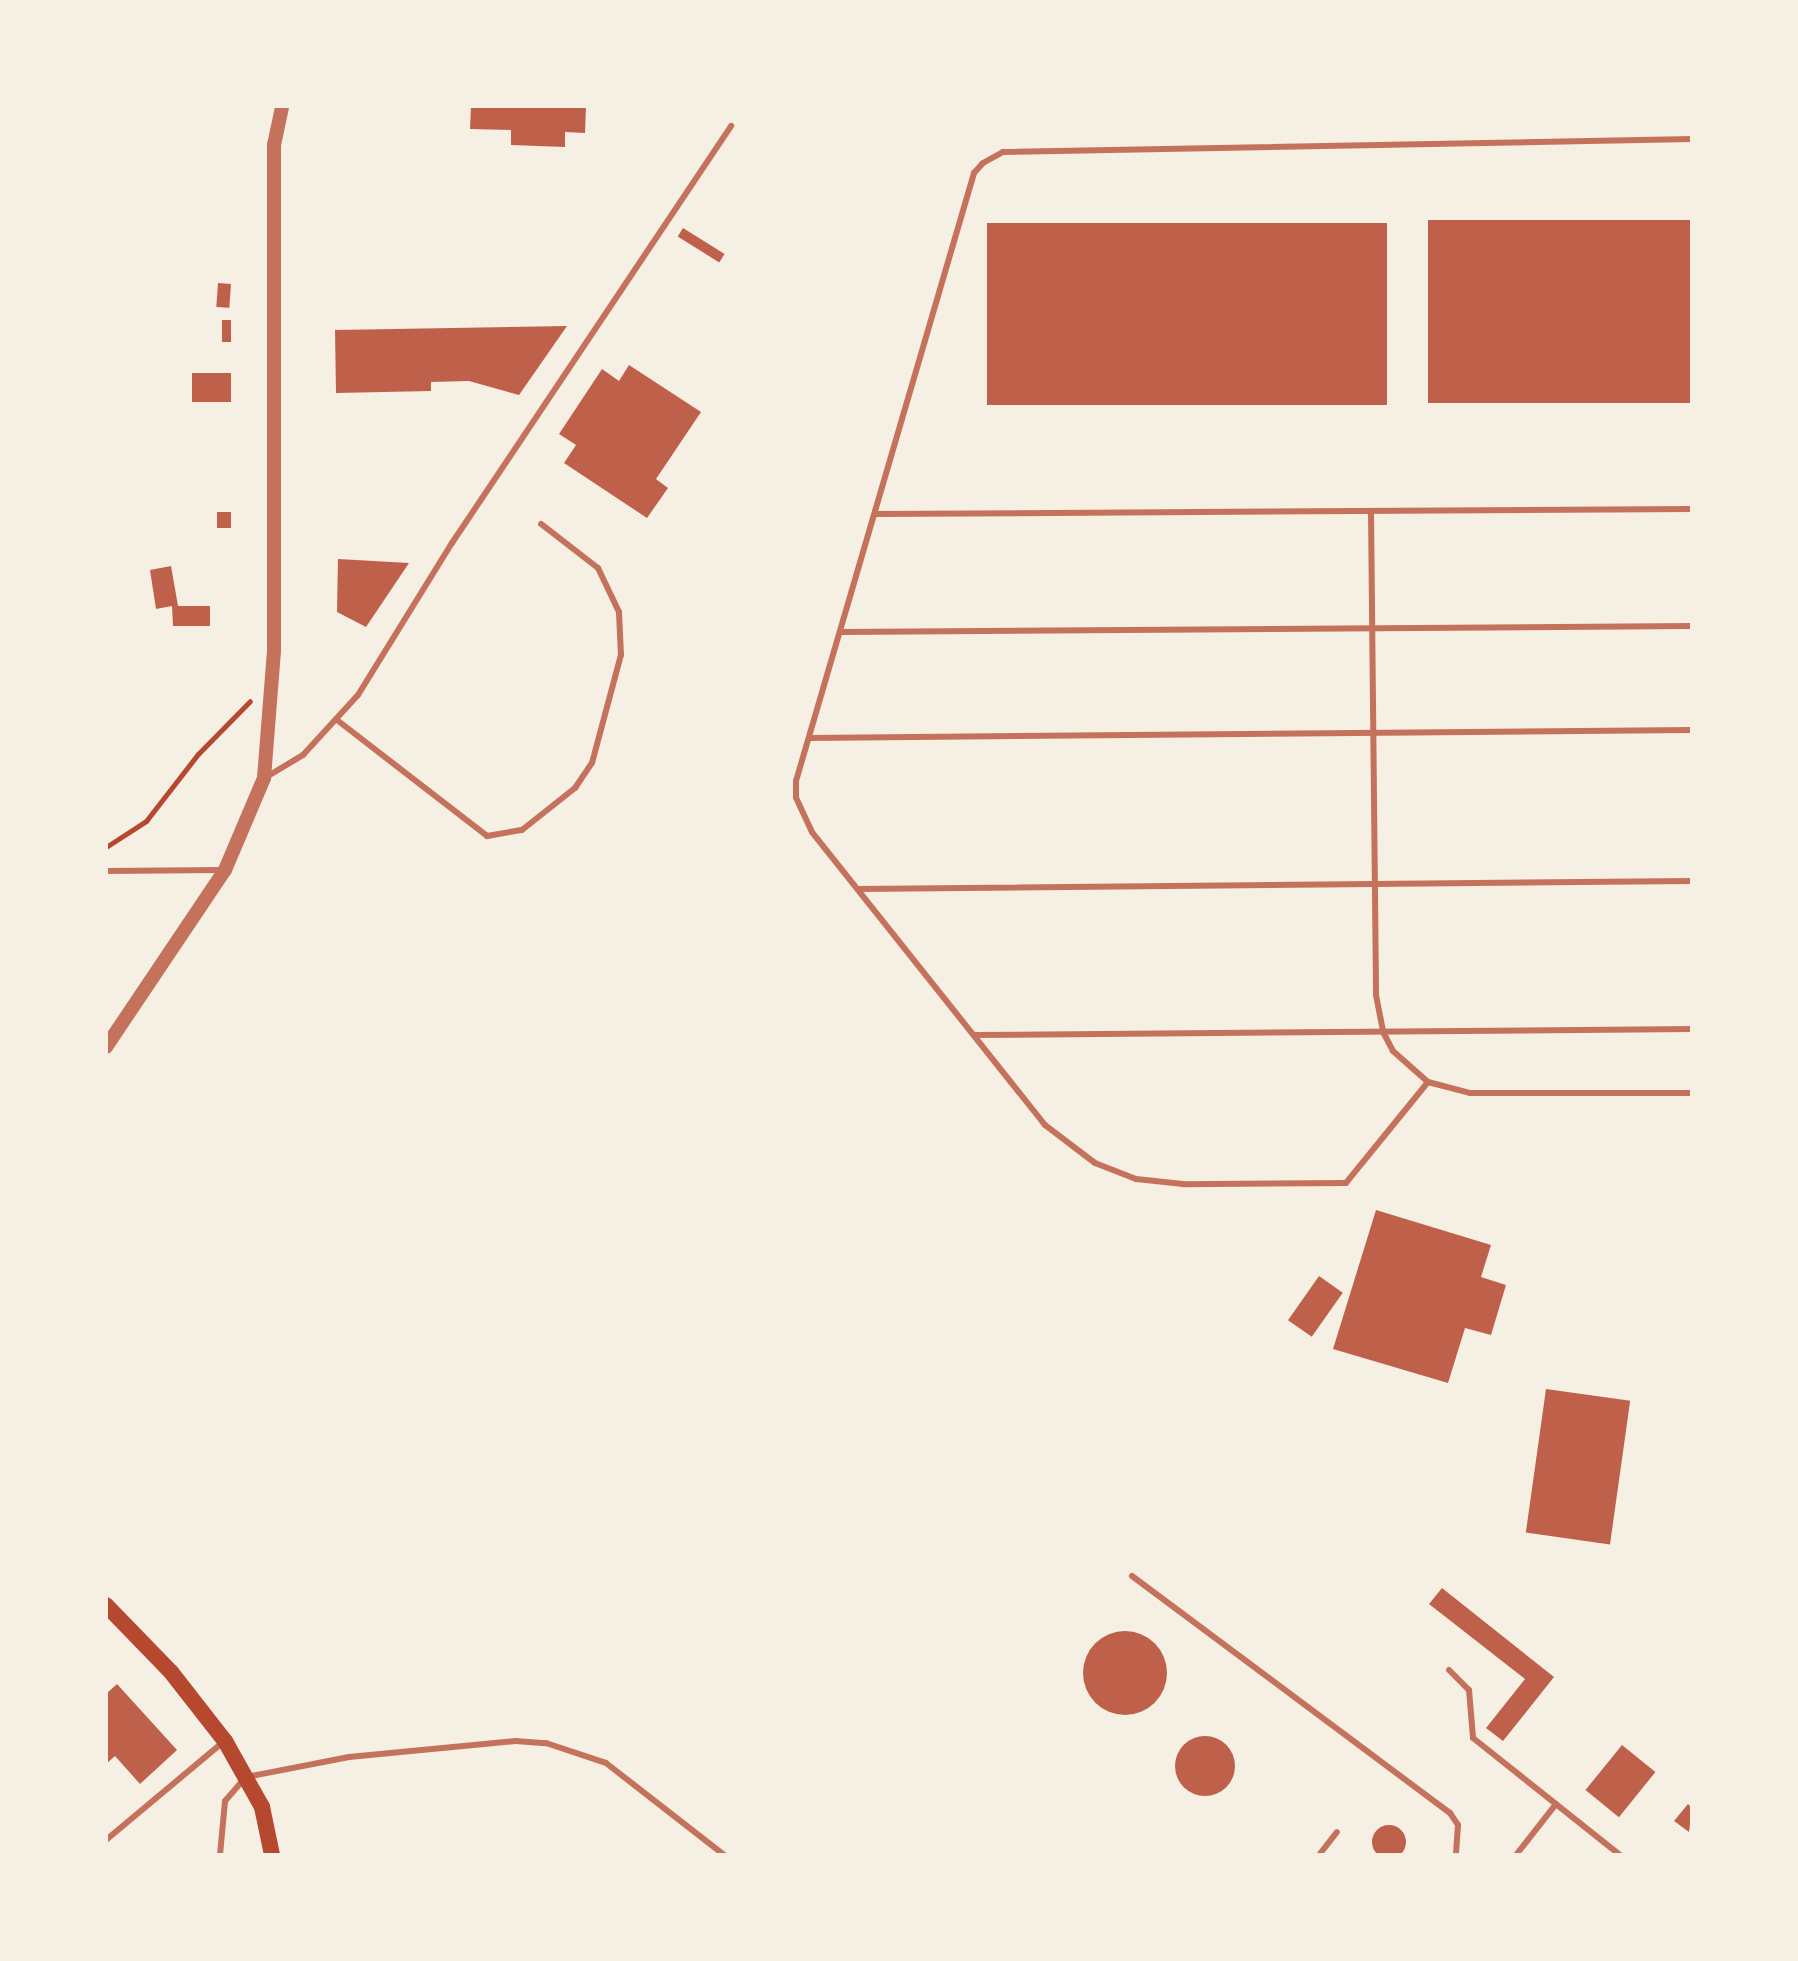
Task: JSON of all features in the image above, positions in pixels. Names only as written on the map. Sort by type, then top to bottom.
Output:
[{"type":"main road","points":[[106,1605],[171,1672],[225,1741],[262,1807],[272,1855]]},
{"type":"street","points":[[106,1047],[225,870],[264,778],[274,650],[274,145],[278,109]]},
{"type":"lane","points":[[264,778],[303,755],[337,720],[731,126]]},
{"type":"lane","points":[[1428,1082],[1346,1183],[1159,1182],[1115,1172],[1062,1140],[812,832],[796,797],[809,738],[974,173],[994,156],[1692,139]]},
{"type":"lane","points":[[875,514],[1692,509]]},
{"type":"lane","points":[[1371,512],[1376,995],[1383,1032],[1409,1069],[1428,1082],[1470,1093],[1692,1093]]},
{"type":"lane","points":[[337,720],[487,836],[522,830],[575,788],[592,763],[621,655],[619,612],[598,568],[541,524]]},
{"type":"lane","points":[[840,632],[1692,626]]},
{"type":"lane","points":[[809,738],[1692,730]]},
{"type":"lane","points":[[106,871],[225,870]]},
{"type":"lane","points":[[858,889],[1692,881]]},
{"type":"lane","points":[[974,1035],[1692,1029]]},
{"type":"lane","points":[[1132,1576],[1450,1813],[1458,1825],[1456,1855]]},
{"type":"lane","points":[[1449,1670],[1469,1690],[1473,1738],[1620,1855]]},
{"type":"lane","points":[[106,1840],[225,1741]]},
{"type":"lane","points":[[220,1855],[225,1801],[246,1777],[349,1757],[546,1743],[606,1763],[724,1855]]},
{"type":"lane","points":[[1516,1855],[1556,1804]]},
{"type":"lane","points":[[1319,1855],[1337,1832]]},
{"type":"path","points":[[106,847],[146,821],[198,754],[254,694]]},
{"type":"building","points":[[471,106],[586,106],[585,133],[565,132],[565,147],[511,145],[511,130],[470,129]]},
{"type":"building","points":[[1428,220],[1692,220],[1692,403],[1428,403]]},
{"type":"building","points":[[987,223],[1387,223],[1387,405],[987,405]]},
{"type":"building","points":[[683,228],[725,254],[719,262],[678,236]]},
{"type":"building","points":[[218,283],[231,284],[229,308],[216,307]]},
{"type":"building","points":[[222,320],[231,320],[231,342],[222,342]]},
{"type":"building","points":[[567,326],[519,395],[469,381],[431,382],[431,391],[336,393],[335,330]]},
{"type":"building","points":[[629,365],[701,412],[656,479],[668,488],[647,518],[564,463],[576,445],[559,434],[602,369],[619,381]]},
{"type":"building","points":[[192,373],[231,373],[231,402],[192,402]]},
{"type":"building","points":[[217,512],[231,512],[231,528],[217,528]]},
{"type":"building","points":[[338,559],[409,563],[366,627],[337,612]]},
{"type":"building","points":[[171,566],[178,606],[210,606],[210,626],[173,626],[172,606],[156,609],[150,570]]},
{"type":"building","points":[[1376,1210],[1491,1245],[1481,1277],[1506,1285],[1491,1335],[1465,1328],[1448,1383],[1333,1349]]},
{"type":"building","points":[[1319,1276],[1343,1293],[1312,1337],[1288,1320]]},
{"type":"building","points":[[1546,1389],[1630,1401],[1610,1544],[1526,1533]]},
{"type":"building","points":[[1442,1588],[1554,1677],[1503,1741],[1486,1728],[1525,1679],[1429,1604]]},
{"type":"building","points":[[1125,1631],[1141,1634],[1155,1643],[1164,1657],[1167,1673],[1164,1689],[1155,1703],[1141,1712],[1125,1715],[1109,1712],[1095,1703],[1086,1689],[1083,1673],[1086,1657],[1095,1643],[1109,1634]]},
{"type":"building","points":[[117,1684],[177,1750],[140,1784],[115,1756],[106,1764],[106,1694]]},
{"type":"building","points":[[1205,1736],[1226,1745],[1235,1766],[1226,1787],[1205,1796],[1184,1787],[1175,1766],[1184,1745]]},
{"type":"building","points":[[1622,1745],[1655,1772],[1619,1817],[1585,1790]]},
{"type":"building","points":[[1688,1804],[1692,1808],[1689,1832],[1674,1821]]},
{"type":"building","points":[[1389,1825],[1401,1830],[1406,1842],[1401,1854],[1389,1859],[1377,1854],[1372,1842],[1377,1830]]}]
